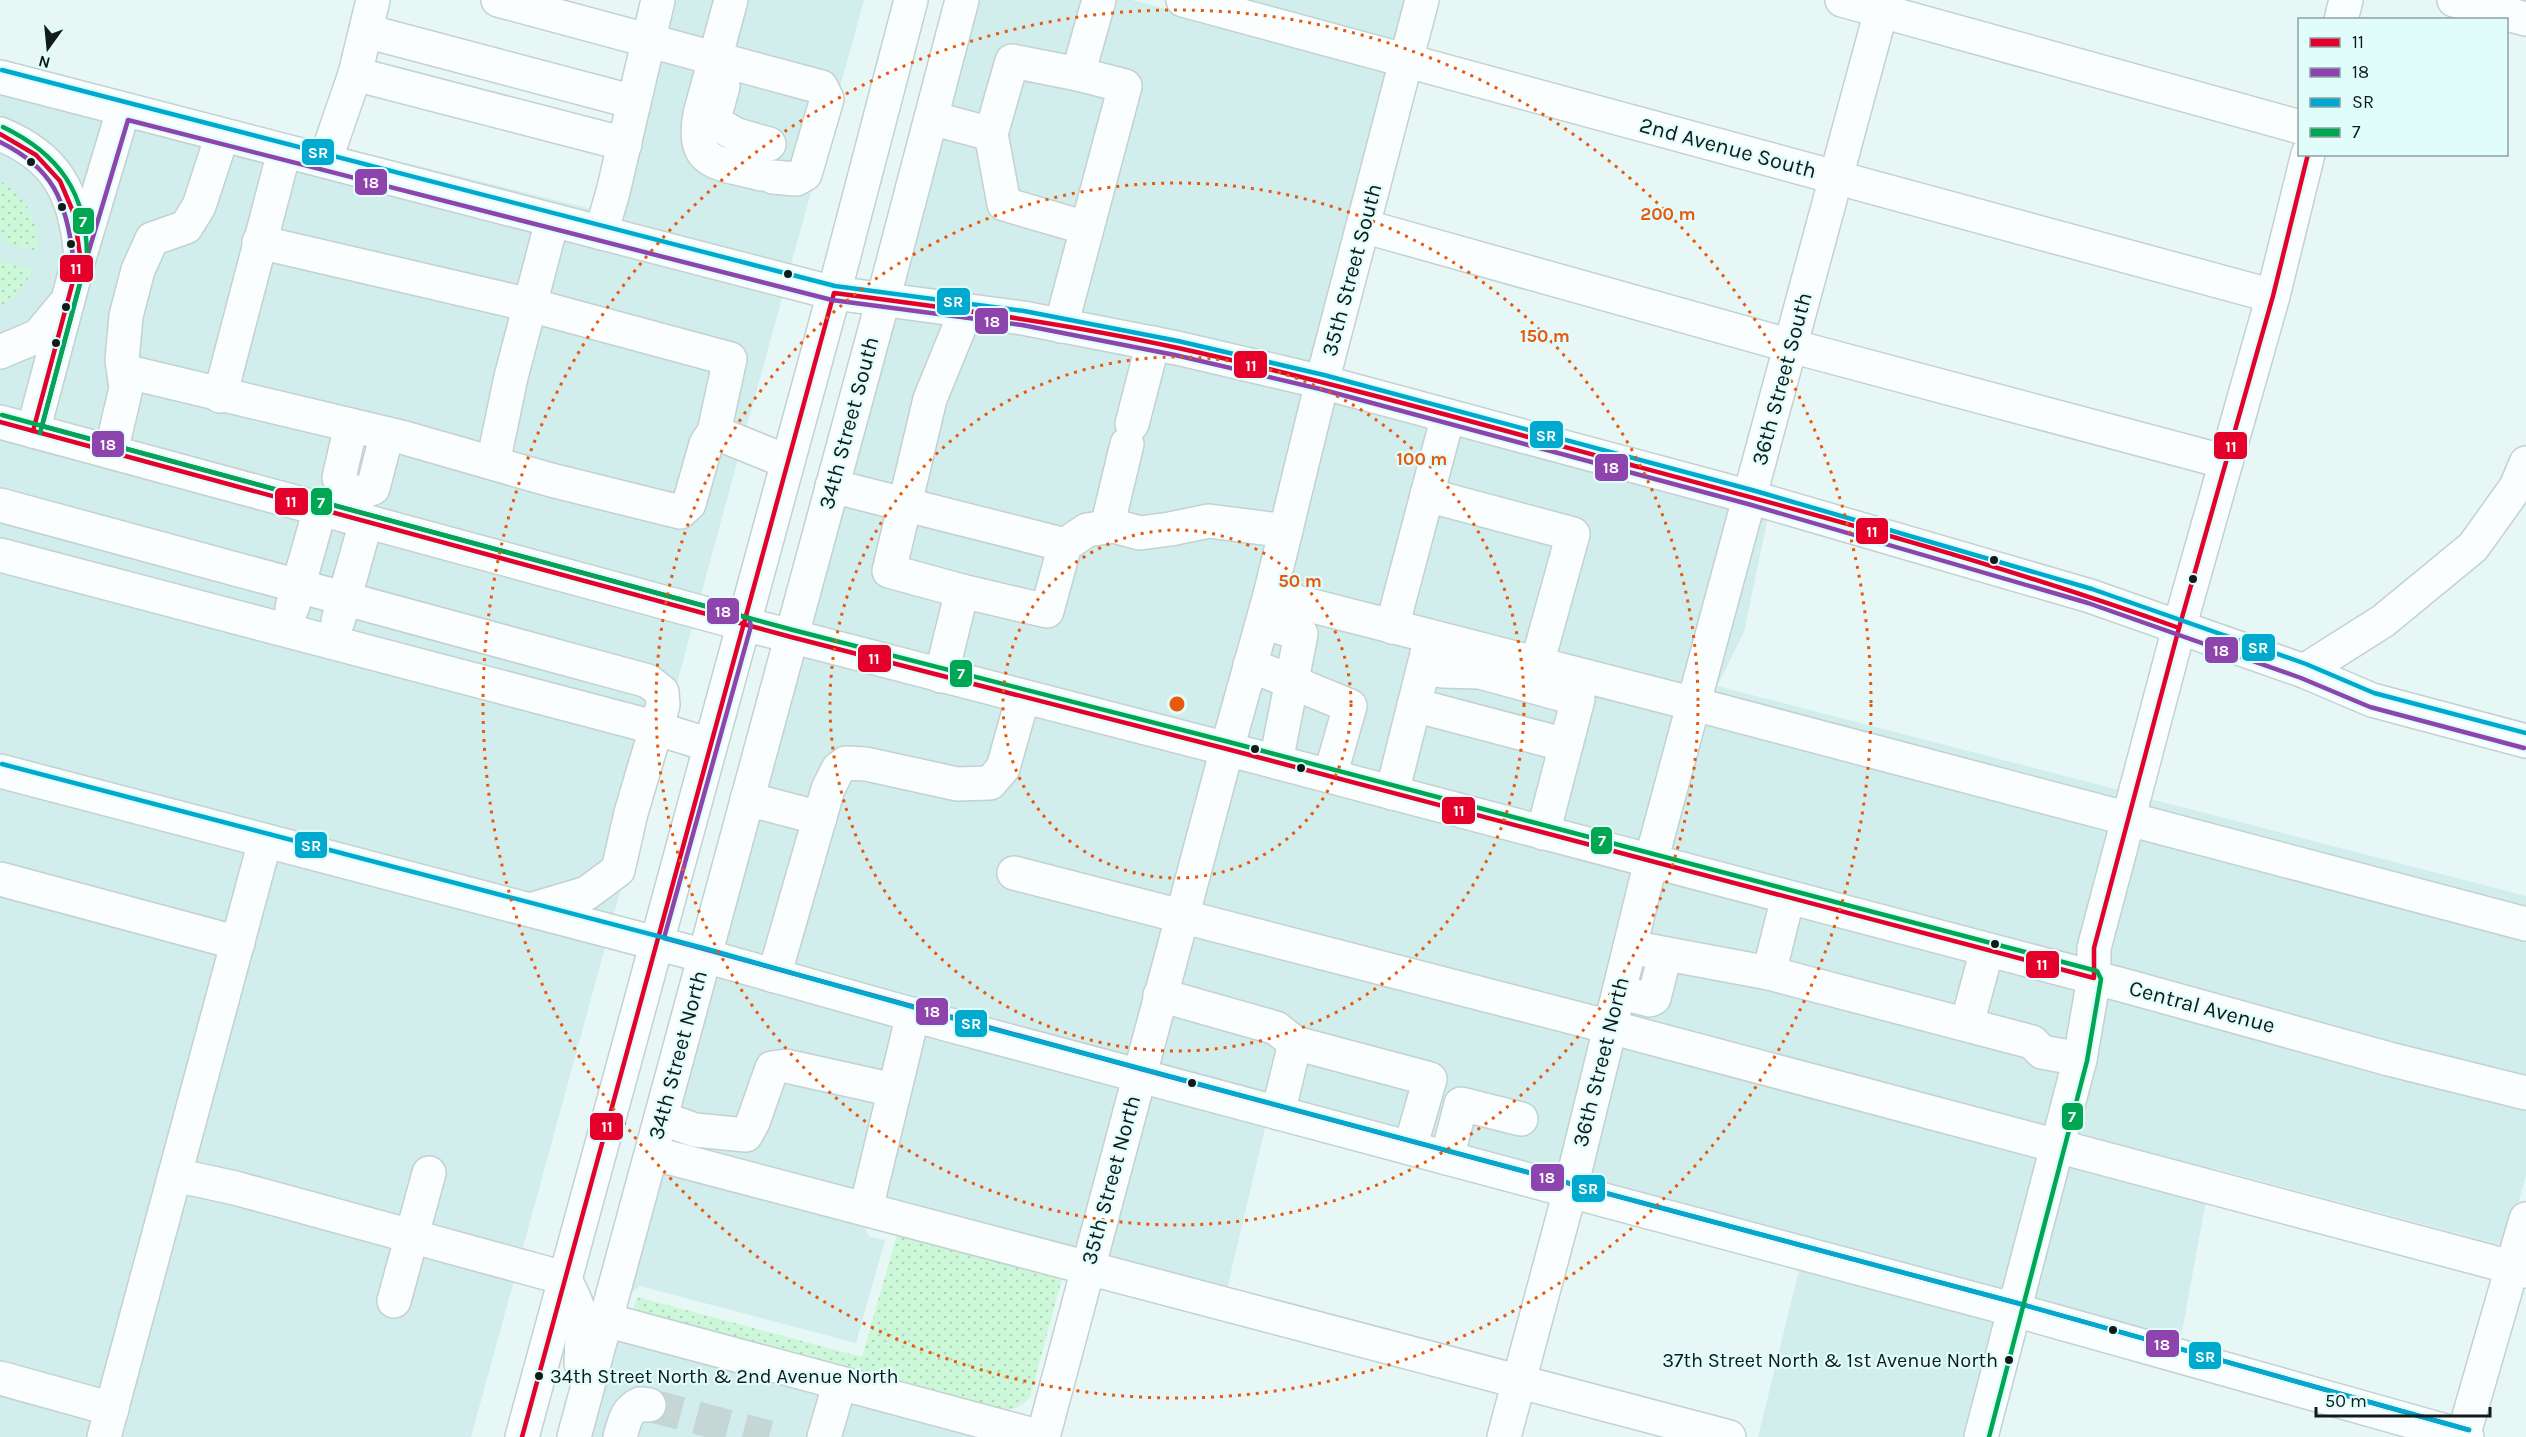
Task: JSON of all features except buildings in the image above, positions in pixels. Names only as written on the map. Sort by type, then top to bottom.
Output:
[{"type":"main road","points":[[498,0],[716,58],[821,87],[827,99],[779,159],[712,161],[701,153],[696,131],[716,58],[731,0]]},
{"type":"main road","points":[[601,233],[625,144],[658,0]]},
{"type":"main road","name":"34th Street South","points":[[791,638],[962,0]]},
{"type":"main road","points":[[1078,74],[1099,0]]},
{"type":"main road","name":"2nd Avenue South","points":[[1183,0],[2274,296]]},
{"type":"main road","name":"35th Street South","points":[[1227,749],[1266,609],[1322,382],[1422,0]]},
{"type":"main road","points":[[1842,0],[1883,5],[2298,126]]},
{"type":"main road","points":[[2342,18],[2346,0]]},
{"type":"main road","points":[[2454,0],[2526,19]]},
{"type":"main road","points":[[911,2],[926,24],[899,122],[928,129],[992,134]]},
{"type":"main road","points":[[522,1437],[911,2]]},
{"type":"main road","name":"36th Street South","points":[[1651,861],[1883,5]]},
{"type":"main road","points":[[325,161],[355,75],[370,15],[634,102]]},
{"type":"main road","points":[[1061,326],[1125,87],[1078,74],[1012,61],[992,134],[1004,204],[1086,228]]},
{"type":"main road","points":[[355,75],[625,144]]},
{"type":"main road","points":[[0,77],[123,111],[834,292],[1061,326],[1322,382],[1750,497],[2090,596],[2304,671],[2372,700],[2526,741]]},
{"type":"main road","points":[[33,431],[80,255],[123,111]]},
{"type":"main road","points":[[0,134],[21,143],[46,161],[67,193],[78,226],[80,255]]},
{"type":"main road","points":[[111,452],[126,388],[122,360],[126,316],[138,270],[152,239],[186,227],[199,206],[222,136]]},
{"type":"main road","points":[[220,396],[284,152]]},
{"type":"main road","points":[[1981,1437],[2080,1059],[2094,978],[2094,948],[2179,628],[2274,296],[2308,156]]},
{"type":"main road","points":[[493,463],[511,377],[552,221]]},
{"type":"main road","points":[[1363,226],[1791,346],[2226,462]]},
{"type":"main road","points":[[124,371],[220,396],[387,434],[680,512],[689,504],[706,444],[714,432],[730,359],[530,305],[259,242]]},
{"type":"main road","points":[[0,352],[38,336],[68,300]]},
{"type":"main road","points":[[966,311],[930,399],[889,571],[1047,611],[1065,545],[1087,530],[1114,526],[1140,532],[1209,521],[1286,531]]},
{"type":"main road","points":[[1107,527],[1153,344]]},
{"type":"main road","points":[[1392,627],[1448,416]]},
{"type":"main road","name":"Central Avenue","points":[[0,422],[346,511],[791,638],[1330,776],[2094,978],[2389,1059],[2526,1093]]},
{"type":"main road","points":[[332,643],[344,600],[346,511],[339,478],[351,426]]},
{"type":"main road","points":[[714,432],[788,462]]},
{"type":"main road","points":[[285,631],[298,588],[346,511],[373,488],[387,434]]},
{"type":"main road","points":[[2304,671],[2382,621],[2473,547],[2516,487],[2526,463]]},
{"type":"main road","points":[[832,486],[1065,545]]},
{"type":"main road","points":[[1427,495],[1573,534],[1537,664]]},
{"type":"main road","points":[[0,506],[648,681],[662,692],[663,705],[649,726],[618,870],[587,893],[530,910]]},
{"type":"main road","points":[[0,555],[649,726],[710,745]]},
{"type":"main road","points":[[941,676],[962,591]]},
{"type":"main road","points":[[1266,609],[1392,627],[1428,652],[1443,671],[1480,672],[1578,699],[1543,832]]},
{"type":"main road","points":[[1266,609],[1302,634],[1276,762]]},
{"type":"main road","name":"34th Street North","points":[[577,1429],[791,638]]},
{"type":"main road","points":[[1428,652],[1537,664],[2526,924]]},
{"type":"main road","points":[[1392,793],[1428,652]]},
{"type":"main road","points":[[1250,665],[1350,706],[1330,776]]},
{"type":"main road","points":[[774,975],[828,789],[838,769],[846,763],[866,764],[957,784],[990,783],[1003,768],[1023,697]]},
{"type":"main road","points":[[1414,705],[1566,745]]},
{"type":"main road","name":"35th Street North","points":[[1042,1437],[1227,749]]},
{"type":"main road","points":[[0,771],[705,956],[1139,1076],[2015,1310],[2464,1437],[2519,1269],[2526,1219]]},
{"type":"main road","points":[[747,799],[820,818]]},
{"type":"main road","points":[[0,1378],[108,1423],[266,841]]},
{"type":"main road","name":"36th Street North","points":[[1504,1437],[1570,1191],[1651,861]]},
{"type":"main road","points":[[1014,873],[2519,1269]]},
{"type":"main road","points":[[0,879],[238,943]]},
{"type":"main road","points":[[1769,973],[1788,897]]},
{"type":"main road","points":[[1630,947],[1769,973],[1967,1024],[2032,1042],[2042,1052],[2080,1059]]},
{"type":"main road","points":[[1967,1024],[1987,950]]},
{"type":"main road","points":[[1619,992],[1650,1000],[1653,998],[1665,955]]},
{"type":"main road","points":[[1161,995],[1276,1028],[1295,1043],[1430,1079],[1410,1148]]},
{"type":"main road","points":[[866,1209],[913,1014]]},
{"type":"main road","points":[[1278,1113],[1295,1043]]},
{"type":"main road","points":[[661,1118],[695,1130],[746,1136],[772,1068],[786,1066],[894,1090]]},
{"type":"main road","points":[[1447,1158],[1461,1104],[1521,1119]]},
{"type":"main road","points":[[652,1153],[1730,1437]]},
{"type":"main road","points":[[394,1301],[429,1173]]},
{"type":"main road","points":[[175,1175],[235,1188],[564,1278],[578,1304],[583,1320],[577,1429]]},
{"type":"main road","points":[[606,1320],[1042,1437]]},
{"type":"main road","points":[[824,1437],[840,1383]]},
{"type":"main road","points":[[620,1437],[624,1420],[630,1410],[640,1404],[649,1405]]},
{"type":"shaded area","points":[[663,0],[864,0],[790,268],[0,62],[607,213]]},
{"type":"shaded area","points":[[975,0],[1132,0],[1392,70],[1314,366],[898,289]]},
{"type":"shaded area","points":[[1235,0],[1410,0],[1398,44]]},
{"type":"shaded area","points":[[0,91],[783,294],[700,598],[0,408]]},
{"type":"shaded area","points":[[891,315],[1020,332],[1308,392],[1218,733],[806,628]]},
{"type":"shaded area","points":[[1331,398],[1735,507],[1643,845],[1242,739]]},
{"type":"shaded area","points":[[0,436],[693,624],[613,918],[0,758]]},
{"type":"shaded area","points":[[1758,513],[1768,517],[1744,632],[1717,686],[2123,791],[2083,961],[1666,851]]},
{"type":"shaded area","points":[[799,654],[1211,759],[1131,1060],[720,946]]},
{"type":"shaded area","points":[[1235,765],[1636,871],[1561,1174],[1154,1066]]},
{"type":"shaded area","points":[[0,785],[606,944],[471,1437],[0,1437]]},
{"type":"shaded area","points":[[2147,798],[2526,896],[2526,1080],[2108,968],[2106,948]]},
{"type":"shaded area","points":[[1660,877],[2082,989],[2006,1294],[1584,1181]]},
{"type":"shaded area","points":[[713,972],[1124,1086],[1071,1271],[862,1221],[869,1237],[885,1240],[856,1343],[640,1286],[627,1295]]},
{"type":"shaded area","points":[[2105,995],[2526,1107],[2526,1176],[2506,1246],[2212,1168],[2180,1342],[2031,1295]]},
{"type":"shaded area","points":[[1147,1092],[1266,1124],[1226,1293],[1099,1272]]},
{"type":"shaded area","points":[[1800,1266],[2000,1320],[1969,1437],[1758,1437]]},
{"type":"shaded area","points":[[615,1336],[990,1437],[589,1437]]},
{"type":"green space","points":[[0,181],[17,194],[29,210],[36,230],[38,251],[2,242]]},
{"type":"green space","points":[[0,261],[34,270],[17,295],[0,307]]},
{"type":"green space","points":[[898,1231],[1061,1274],[1062,1279],[1030,1397],[1022,1405],[1009,1410],[993,1409],[633,1310],[637,1297],[862,1357]]},
{"type":"tunnel","points":[[649,1405],[769,1437]]},
{"type":"transit line","name":"SR","points":[[2,70],[835,286],[1024,311],[1178,341],[1324,375],[1752,490],[2092,589],[2306,664],[2374,693],[2526,733]]},
{"type":"transit line","name":"18","points":[[2469,1430],[2017,1303],[1141,1069],[664,938],[751,626],[749,618],[42,426],[87,257],[128,120],[832,300],[1022,325],[1175,355],[1320,389],[1748,504],[2088,603],[2301,678],[2370,707],[2524,748]]},
{"type":"transit line","name":"7","points":[[3,127],[40,150],[66,178],[82,213],[86,234],[87,257],[40,433]]},
{"type":"transit line","name":"11","points":[[0,134],[36,155],[60,181],[74,214],[80,255],[33,431]]},
{"type":"transit line","name":"18","points":[[0,142],[33,163],[54,188],[66,218],[73,256]]},
{"type":"transit line","name":"11","points":[[0,422],[791,637],[1227,749],[2094,978],[2094,948],[2179,628],[2273,296],[2308,156]]},
{"type":"transit line","name":"11","points":[[522,1437],[834,293],[963,310],[1092,331],[1290,374],[1903,540],[1973,560],[2179,628]]},
{"type":"transit line","name":"7","points":[[2,415],[793,630],[1229,742],[2097,971],[2101,979],[2087,1061],[1989,1437]]},
{"type":"transit line","name":"SR","points":[[2,764],[707,949],[948,1017],[2017,1303],[2469,1430]]},
{"type":"place","name":"37th Street North & 1st Avenue North","points":[[2009,1360]]},
{"type":"place","name":"34th Street North & 2nd Avenue North","points":[[539,1376]]}]
